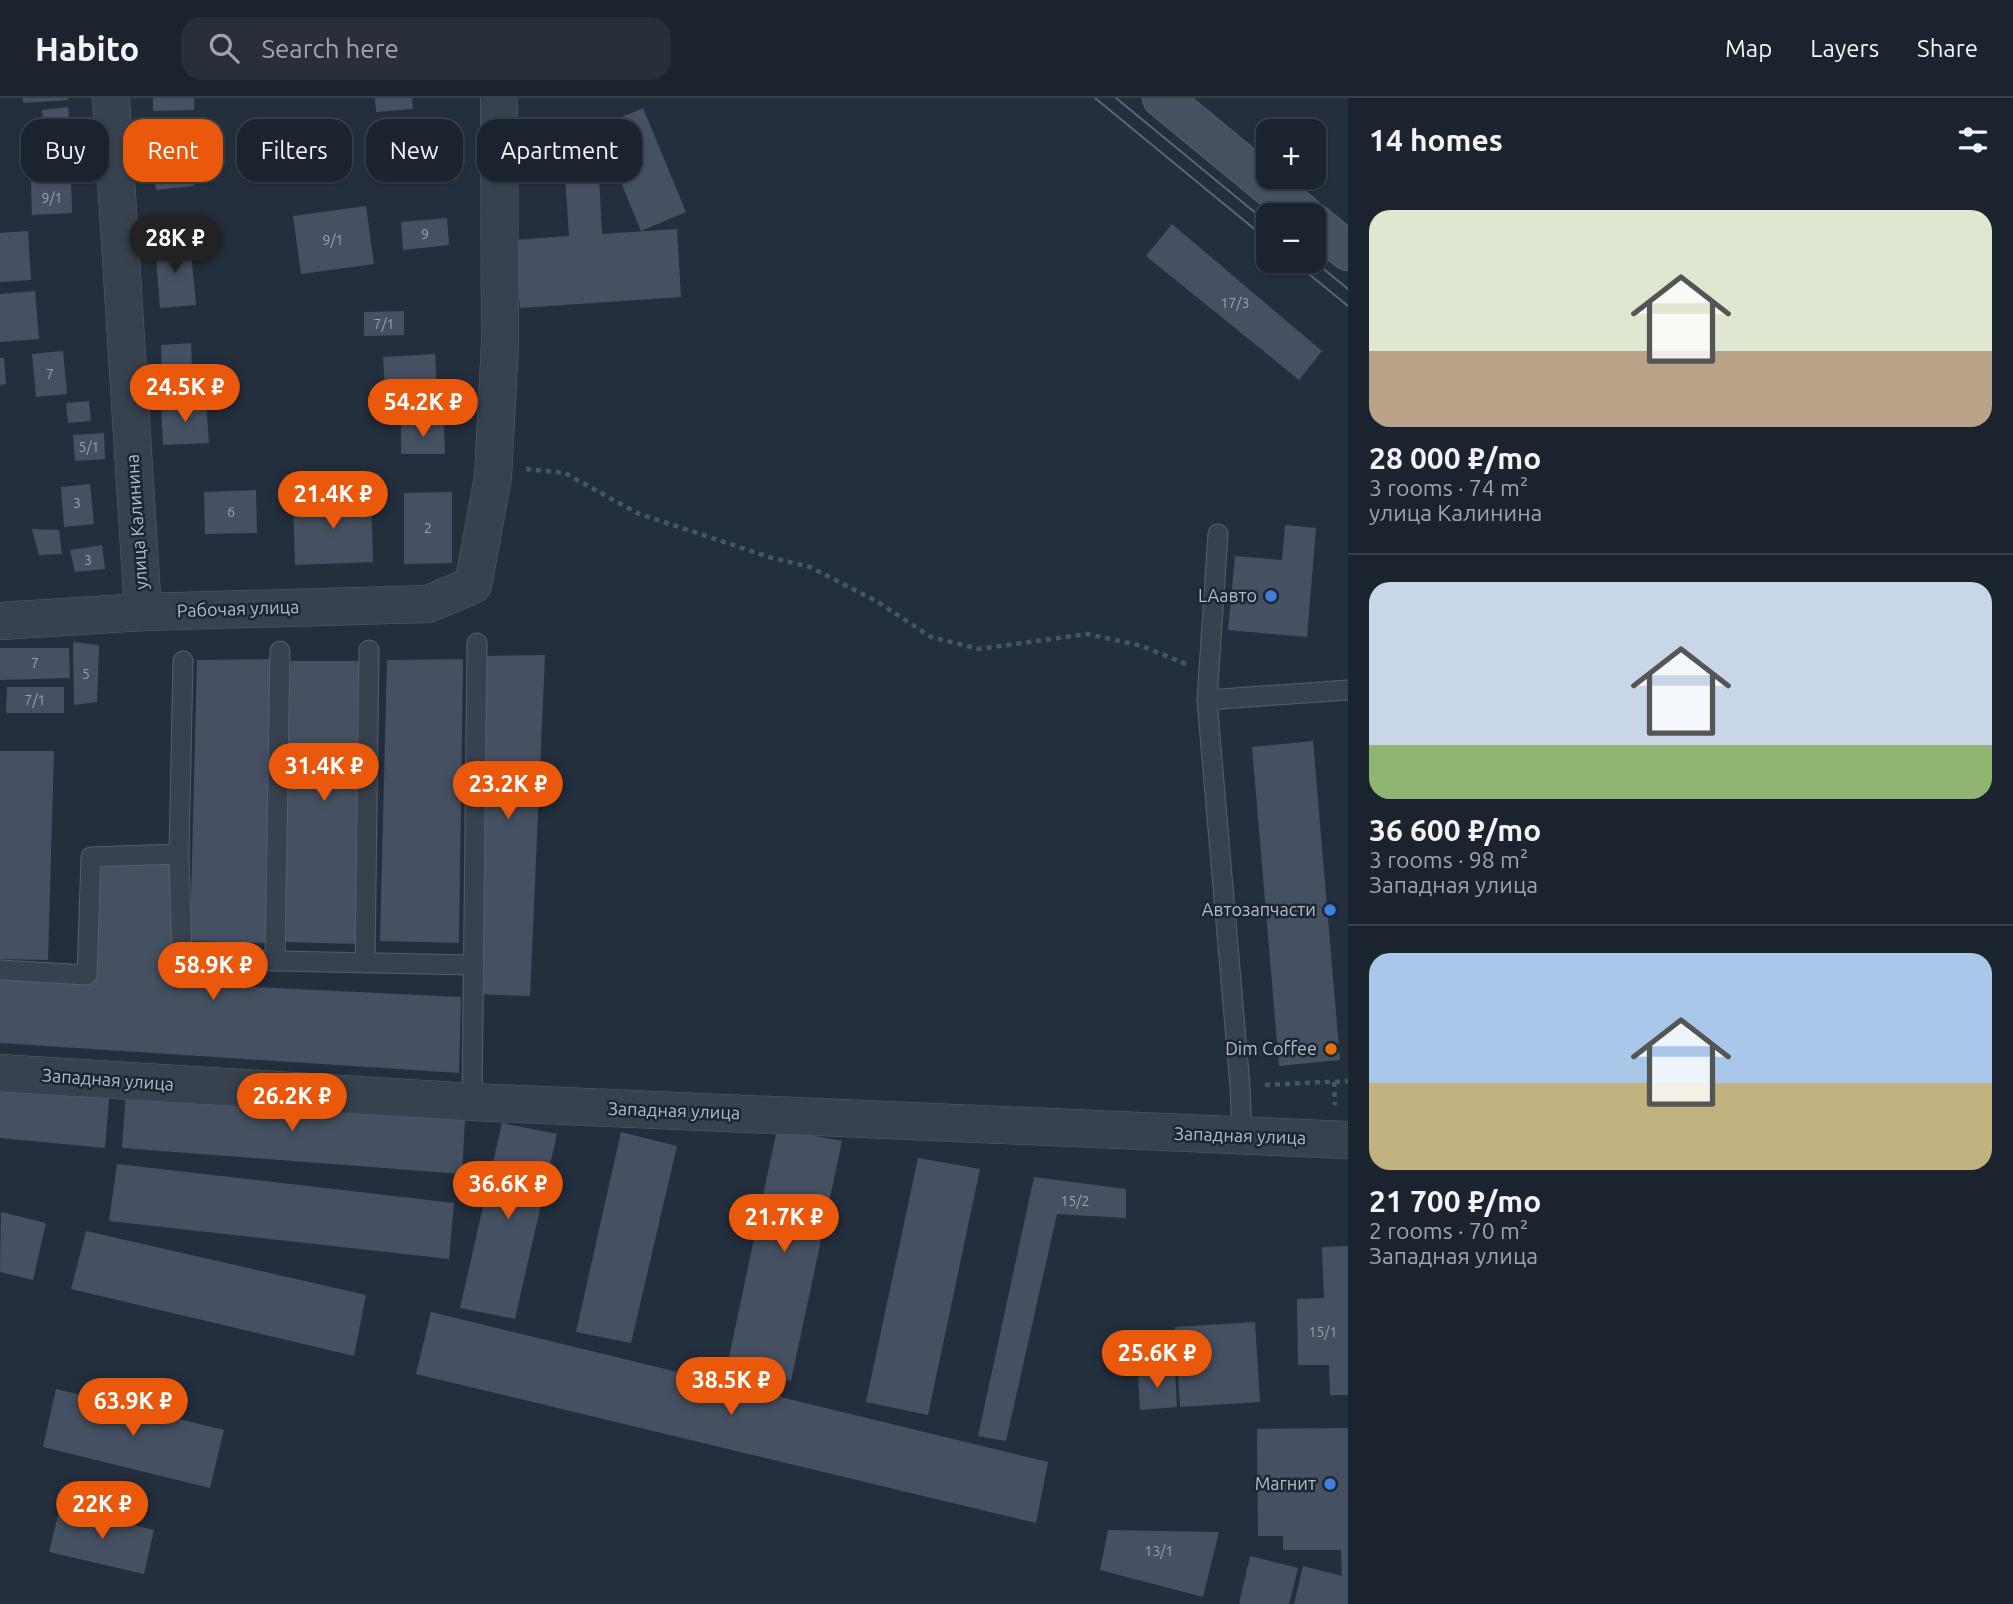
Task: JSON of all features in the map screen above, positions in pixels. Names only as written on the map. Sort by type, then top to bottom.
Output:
[{"type":"street","name":"улица Калинина","points":[[111,98],[143,611]]},
{"type":"street","points":[[494,466],[500,343],[499,98]]},
{"type":"street","points":[[1162,98],[1289,203]]},
{"type":"street","points":[[1326,233],[1348,251]]},
{"type":"street","name":"Рабочая улица","points":[[0,621],[143,611],[428,604],[473,585],[494,466]]},
{"type":"street","name":"Западная улица","points":[[0,1073],[472,1102],[1348,1140]]},
{"type":"lane","points":[[1218,534],[1207,700],[1242,1136]]},
{"type":"lane","points":[[472,1102],[477,643]]},
{"type":"lane","points":[[365,963],[369,650]]},
{"type":"lane","points":[[275,961],[280,651]]},
{"type":"lane","points":[[183,661],[179,854],[182,959],[474,965]]},
{"type":"lane","points":[[1207,700],[1348,690]]},
{"type":"lane","points":[[0,970],[87,975],[91,857],[179,854]]},
{"type":"path","points":[[494,466],[565,473],[637,513],[769,557],[810,567],[878,602],[931,637],[979,649],[1087,634],[1142,646],[1209,673]]},
{"type":"path","points":[[1240,1086],[1348,1081]]},
{"type":"building","points":[[23,98],[68,98],[68,100],[23,103]]},
{"type":"building","points":[[153,98],[194,98],[194,110],[153,111]]},
{"type":"building","points":[[375,98],[412,98],[413,109],[376,112]]},
{"type":"building","points":[[68,107],[69,119],[43,119],[42,110]]},
{"type":"building","points":[[643,108],[686,212],[641,231],[621,182],[642,182],[642,119],[617,119]]},
{"type":"building","points":[[31,182],[71,182],[72,213],[32,215]]},
{"type":"building","points":[[155,182],[194,182],[194,186],[156,190]]},
{"type":"building","points":[[566,182],[599,182],[602,234],[677,229],[681,297],[520,308],[515,240],[569,236]]},
{"type":"building","points":[[366,206],[374,264],[301,274],[293,216]]},
{"type":"building","points":[[447,218],[449,245],[403,250],[401,222]]},
{"type":"building","points":[[1172,224],[1322,351],[1299,380],[1146,256]]},
{"type":"building","points":[[28,231],[31,280],[0,282],[0,233]]},
{"type":"building","points":[[190,241],[196,305],[160,308],[155,244]]},
{"type":"building","points":[[35,291],[39,339],[0,342],[0,294]]},
{"type":"building","points":[[404,311],[404,335],[364,336],[364,312]]},
{"type":"building","points":[[191,343],[193,396],[163,397],[161,345]]},
{"type":"building","points":[[63,351],[67,394],[36,397],[32,354]]},
{"type":"building","points":[[435,354],[438,405],[386,409],[383,357]]},
{"type":"building","points":[[0,358],[4,358],[6,384],[0,385]]},
{"type":"building","points":[[89,401],[91,421],[68,423],[66,403]]},
{"type":"building","points":[[206,403],[209,443],[163,445],[161,405]]},
{"type":"building","points":[[444,424],[445,454],[401,454],[401,425]]},
{"type":"building","points":[[104,433],[105,459],[75,461],[73,435]]},
{"type":"building","points":[[90,484],[94,524],[64,527],[61,487]]},
{"type":"building","points":[[256,490],[257,533],[205,534],[204,492]]},
{"type":"building","points":[[452,492],[452,563],[404,564],[404,493]]},
{"type":"building","points":[[371,498],[373,562],[295,565],[293,500]]},
{"type":"building","name":"LAавто","points":[[1285,525],[1316,528],[1307,637],[1228,630],[1235,556],[1282,560]]},
{"type":"building","points":[[32,529],[59,530],[62,554],[39,555]]},
{"type":"building","points":[[102,545],[105,569],[75,572],[70,550]]},
{"type":"building","points":[[73,642],[99,645],[97,702],[74,705]]},
{"type":"building","points":[[0,648],[69,648],[70,678],[0,680]]},
{"type":"building","points":[[545,655],[530,996],[475,994],[481,656]]},
{"type":"building","points":[[273,659],[269,943],[190,941],[197,660]]},
{"type":"building","points":[[463,659],[459,943],[380,941],[387,660]]},
{"type":"building","points":[[289,661],[365,661],[361,944],[282,942]]},
{"type":"building","points":[[7,687],[64,687],[64,713],[6,713]]},
{"type":"building","points":[[1313,741],[1340,1060],[1279,1066],[1252,747]]},
{"type":"building","points":[[0,751],[54,751],[48,960],[0,959]]},
{"type":"building","points":[[100,865],[171,865],[171,983],[461,997],[459,1073],[0,1043],[0,973],[93,976]]},
{"type":"building","points":[[0,1081],[110,1088],[105,1148],[0,1138]]},
{"type":"building","points":[[126,1090],[465,1119],[462,1174],[122,1148]]},
{"type":"building","points":[[502,1123],[557,1134],[515,1319],[460,1308]]},
{"type":"building","points":[[777,1129],[842,1141],[791,1381],[727,1367]]},
{"type":"building","points":[[621,1132],[677,1146],[631,1343],[576,1332]]},
{"type":"building","points":[[918,1158],[980,1169],[928,1415],[866,1402]]},
{"type":"building","points":[[117,1164],[454,1203],[449,1259],[109,1221]]},
{"type":"building","points":[[1034,1177],[1126,1189],[1126,1218],[1057,1214],[1006,1441],[978,1436]]},
{"type":"building","points":[[1,1212],[46,1223],[33,1280],[0,1272]]},
{"type":"building","points":[[86,1231],[366,1295],[354,1356],[71,1289]]},
{"type":"building","points":[[1348,1246],[1348,1395],[1330,1395],[1329,1365],[1298,1365],[1297,1299],[1324,1298],[1322,1247]]},
{"type":"building","points":[[431,1312],[1048,1462],[1036,1523],[416,1374]]},
{"type":"building","points":[[1255,1322],[1260,1402],[1180,1407],[1175,1327]]},
{"type":"building","points":[[1175,1371],[1177,1407],[1140,1410],[1138,1373]]},
{"type":"building","points":[[56,1389],[224,1430],[210,1488],[43,1447]]},
{"type":"building","points":[[1348,1428],[1348,1604],[1294,1604],[1303,1566],[1342,1576],[1341,1550],[1283,1550],[1283,1536],[1258,1536],[1257,1429]]},
{"type":"building","points":[[60,1507],[154,1530],[144,1574],[49,1552]]},
{"type":"building","points":[[1108,1530],[1219,1532],[1203,1597],[1100,1570]]},
{"type":"building","points":[[1250,1556],[1298,1568],[1289,1604],[1239,1604]]},
{"type":"tram line","points":[[1095,98],[1256,230]]},
{"type":"tram line","points":[[1116,98],[1256,213]]},
{"type":"tram line","points":[[1326,271],[1348,289]]},
{"type":"tram line","points":[[1308,273],[1348,306]]},
{"type":"place","name":"LAавто","points":[[1271,596]]},
{"type":"place","name":"Автозапчасти","points":[[1330,910]]},
{"type":"place","name":"Dim Coffee","points":[[1331,1049]]},
{"type":"place","name":"Магнит","points":[[1330,1484]]}]
